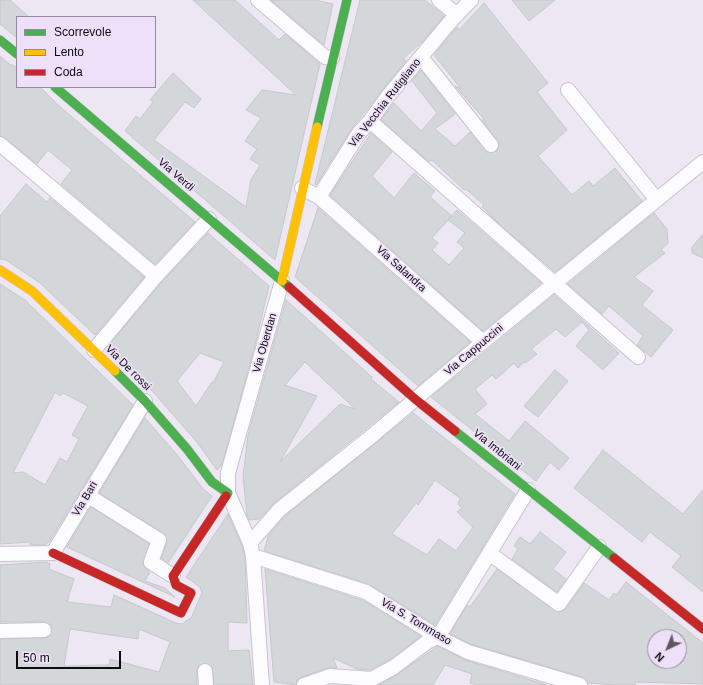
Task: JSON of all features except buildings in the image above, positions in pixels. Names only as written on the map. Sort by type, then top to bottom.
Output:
[{"type":"street","points":[[258,0],[325,56],[332,58]]},
{"type":"street","name":"Via Oberdan","points":[[262,685],[252,550],[228,493],[228,473],[282,281],[332,58],[347,0]]},
{"type":"street","points":[[439,0],[457,15]]},
{"type":"street","name":"Via Vecchia Rutigliano","points":[[319,197],[359,133],[370,122],[388,96],[471,0]]},
{"type":"street","points":[[0,40],[16,53]]},
{"type":"street","points":[[421,57],[491,145]]},
{"type":"street","name":"Via Verdi","points":[[56,88],[282,281]]},
{"type":"street","points":[[568,90],[657,200]]},
{"type":"street","points":[[370,122],[638,357]]},
{"type":"street","points":[[0,144],[156,276]]},
{"type":"street","name":"Via Cappuccini","points":[[252,550],[279,510],[703,162]]},
{"type":"street","points":[[302,188],[319,197]]},
{"type":"street","name":"Via Salandra","points":[[319,197],[483,342]]},
{"type":"street","points":[[94,350],[156,276],[209,219]]},
{"type":"street","name":"Via De rossi","points":[[0,270],[32,291],[94,350],[145,401],[187,449],[212,482],[228,493]]},
{"type":"street","name":"Via Imbriani","points":[[282,281],[415,399],[703,629]]},
{"type":"street","name":"Via Bari","points":[[53,553],[145,401]]},
{"type":"street","points":[[304,685],[330,676],[366,682],[378,676],[427,642],[438,637],[528,490]]},
{"type":"street","points":[[173,576],[228,493]]},
{"type":"street","points":[[0,554],[53,553],[181,613],[191,593],[176,585],[173,576],[151,562],[159,540],[87,495]]},
{"type":"street","points":[[489,553],[559,604],[599,547]]},
{"type":"street","name":"Via S. Tommaso","points":[[252,550],[366,592],[438,637],[468,652],[580,685]]},
{"type":"street","points":[[0,631],[44,630]]},
{"type":"street","points":[[205,671],[206,685]]},
{"type":"traffic: fast","points":[[317,127],[347,0]]},
{"type":"traffic: fast","points":[[0,40],[16,53]]},
{"type":"traffic: fast","points":[[56,88],[289,287]]},
{"type":"traffic: fast","points":[[115,371],[145,401],[187,449],[212,482],[228,493],[226,496]]},
{"type":"traffic: fast","points":[[455,431],[614,558]]},
{"type":"traffic: slow","points":[[282,281],[317,127]]},
{"type":"traffic: slow","points":[[0,270],[32,291],[115,371]]},
{"type":"traffic: jam","points":[[289,287],[415,399],[455,431]]},
{"type":"traffic: jam","points":[[53,553],[181,613],[191,593],[176,585],[173,576],[226,496]]},
{"type":"traffic: jam","points":[[614,558],[703,629]]}]
